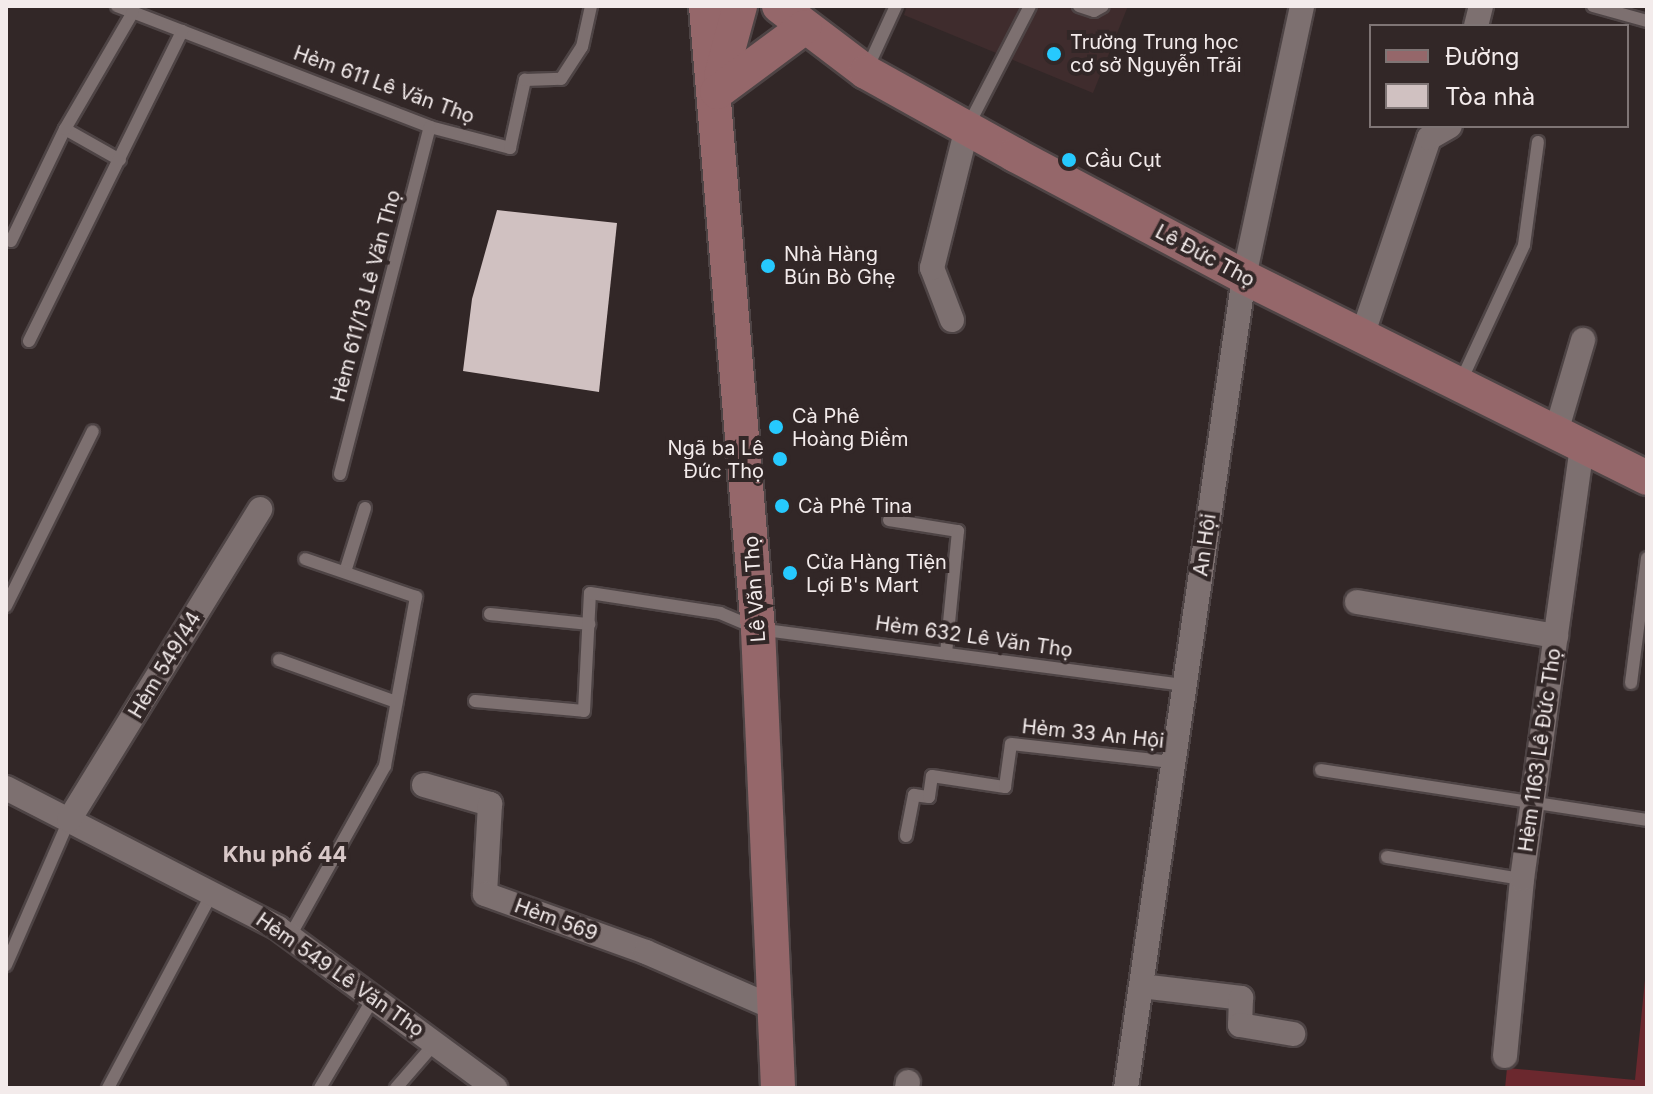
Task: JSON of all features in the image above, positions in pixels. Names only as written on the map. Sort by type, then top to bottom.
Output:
[{"type":"main road","name":"Lê Văn Thọ","points":[[706,6],[717,92],[758,629],[778,1088]]},
{"type":"main road","points":[[717,92],[740,6]]},
{"type":"main road","points":[[717,92],[792,17]]},
{"type":"main road","name":"Lê Đức Thọ","points":[[792,17],[866,72],[967,128],[1244,277],[1647,478]]},
{"type":"street","name":"An Hội","points":[[1126,1088],[1244,277],[1302,6]]},
{"type":"street","points":[[952,320],[932,268],[967,128]]},
{"type":"street","points":[[1362,336],[1429,138],[1446,128]]},
{"type":"street","name":"Hẻm 1163 Lê Đức Thọ","points":[[1505,1056],[1522,879],[1556,636],[1569,439],[1583,340]]},
{"type":"street","name":"Hẻm 549/44","points":[[69,820],[260,509]]},
{"type":"street","points":[[1357,602],[1556,636]]},
{"type":"street","name":"Hẻm 569","points":[[424,785],[490,804],[485,894],[646,952],[774,1008]]},
{"type":"street","name":"Hẻm 549 Lê Văn Thọ","points":[[6,788],[213,891],[290,936],[495,1088]]},
{"type":"street","points":[[1141,986],[1241,998],[1240,1025],[1293,1034]]},
{"type":"lane","name":"Hẻm 611 Lê Văn Thọ","points":[[117,6],[430,127],[510,148],[525,80],[561,79],[582,47],[591,6]]},
{"type":"lane","points":[[866,72],[896,6]]},
{"type":"lane","points":[[967,128],[1030,6]]},
{"type":"lane","points":[[1079,6],[1094,11],[1103,6]]},
{"type":"lane","points":[[1593,6],[1615,9],[1647,21]]},
{"type":"lane","points":[[11,241],[65,129],[133,12]]},
{"type":"lane","points":[[29,341],[182,31]]},
{"type":"lane","name":"Hẻm 611/13 Lê Văn Thọ","points":[[340,474],[430,127]]},
{"type":"lane","points":[[65,129],[120,160]]},
{"type":"lane","points":[[1459,384],[1524,245],[1538,142]]},
{"type":"lane","points":[[6,606],[93,431]]},
{"type":"lane","points":[[345,572],[365,508]]},
{"type":"lane","points":[[889,520],[958,531],[946,653]]},
{"type":"lane","points":[[1631,683],[1647,558]]},
{"type":"lane","points":[[290,936],[385,766],[416,597],[305,559]]},
{"type":"lane","name":"Hẻm 632 Lê Văn Thọ","points":[[589,624],[590,593],[720,613],[758,629],[1184,685]]},
{"type":"lane","points":[[475,701],[584,711],[589,624],[490,614]]},
{"type":"lane","points":[[279,660],[396,702]]},
{"type":"lane","name":"Hẻm 33 An Hội","points":[[906,836],[914,795],[929,797],[932,776],[1005,787],[1011,744],[1172,762]]},
{"type":"lane","points":[[1321,770],[1533,805],[1647,820]]},
{"type":"lane","points":[[6,965],[69,820]]},
{"type":"lane","points":[[1387,857],[1522,879]]},
{"type":"lane","points":[[108,1088],[213,891]]},
{"type":"lane","points":[[320,1088],[374,997]]},
{"type":"lane","points":[[396,1088],[436,1042]]},
{"type":"shaded area","name":"Trường Trung học cơ sở Nguyễn Trãi","points":[[907,6],[1128,6],[1093,93],[904,15]]},
{"type":"shaded area","points":[[1647,960],[1647,1088],[1505,1088],[1507,1068],[1635,1080]]},
{"type":"building","points":[[497,210],[617,223],[599,392],[463,371],[472,299]]},
{"type":"place","name":"Trường Trung học cơ sở Nguyễn Trãi","points":[[1054,54]]},
{"type":"place","name":"Cầu Cụt","points":[[1069,160]]},
{"type":"place","name":"Nhà Hàng Bún Bò Ghẹ","points":[[768,266]]},
{"type":"place","name":"Cà Phê Hoàng Điềm","points":[[776,427]]},
{"type":"place","name":"Ngã ba Lê Đức Thọ","points":[[780,459]]},
{"type":"place","name":"Cà Phê Tina","points":[[782,506]]},
{"type":"place","name":"Cửa Hàng Tiện Lợi B's Mart","points":[[790,573]]},
{"type":"district","name":"Khu phố 44","points":[[285,855]]}]
